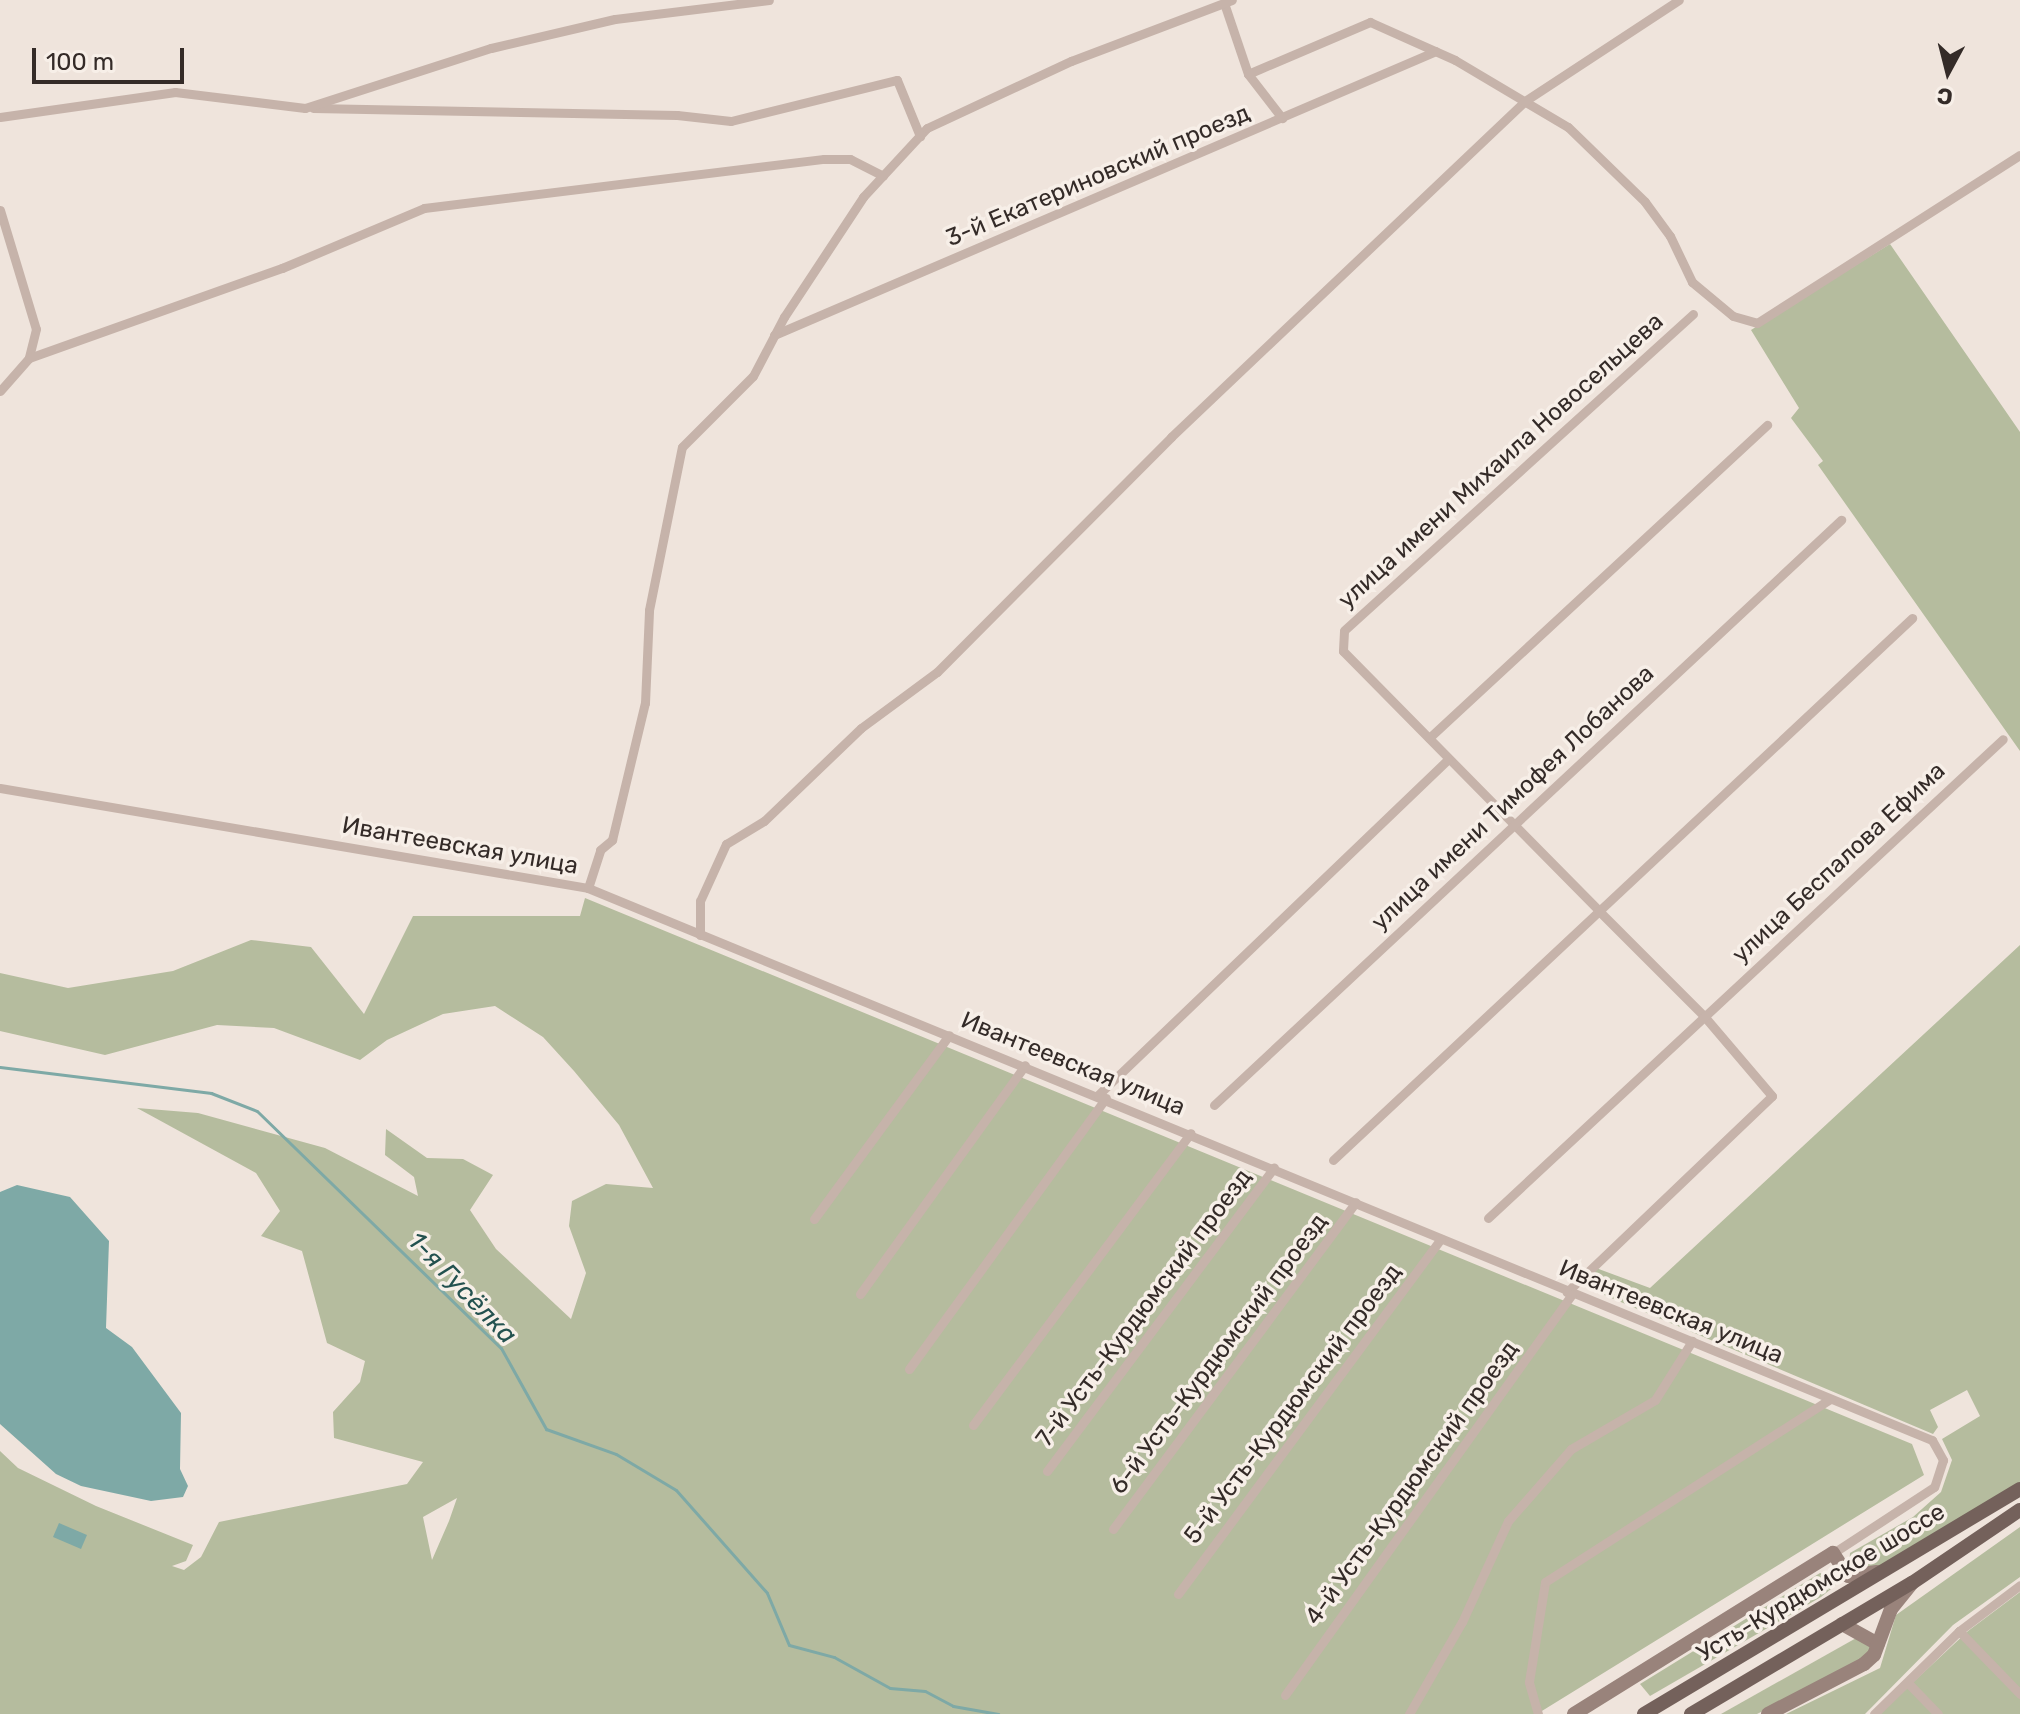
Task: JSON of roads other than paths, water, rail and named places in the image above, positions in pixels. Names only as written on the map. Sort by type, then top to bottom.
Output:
[{"type":"main road","name":"Усть-Курдюмское шоссе","points":[[1644,1714],[1832,1606],[2020,1489]]},
{"type":"main road","name":"Усть-Курдюмское шоссе","points":[[1691,1714],[1912,1583],[2020,1510]]},
{"type":"street","points":[[305,108],[522,41],[615,19],[769,0]]},
{"type":"street","points":[[700,935],[700,901],[726,844],[764,821],[861,728],[937,672],[1171,437],[1525,101],[1679,0]]},
{"type":"street","points":[[588,888],[600,850],[612,840],[645,703],[649,610],[682,447],[753,376],[774,335],[863,197],[927,128],[1071,61],[1228,1],[1248,74],[1282,118]]},
{"type":"street","points":[[1248,74],[1370,22],[1436,51],[1568,127],[1645,202],[1670,236],[1692,282],[1733,316],[1757,323],[2020,155]]},
{"type":"street","name":"3-й Екатериновский проезд","points":[[774,335],[1436,51]]},
{"type":"street","points":[[0,117],[175,92],[372,113],[438,108],[677,115],[731,121],[897,80],[920,136]]},
{"type":"street","points":[[29,358],[282,268],[424,208],[824,159],[850,159],[883,176]]},
{"type":"street","points":[[0,210],[36,329],[29,358],[0,391]]},
{"type":"street","name":"улица имени Михаила Новосельцева","points":[[1429,738],[1343,651],[1341,641],[1344,631],[1693,314]]},
{"type":"street","points":[[1704,1016],[1429,738],[1767,425]]},
{"type":"street","name":"улица имени Тимофея Лобанова","points":[[1214,1105],[1841,520]]},
{"type":"street","points":[[1333,1160],[1912,618]]},
{"type":"street","name":"улица Беспалова Ефима","points":[[1488,1218],[2003,739]]},
{"type":"street","points":[[909,1369],[1102,1096],[1448,759]]},
{"type":"street","name":"Ивантеевская улица","points":[[0,788],[588,888],[1102,1096],[1570,1293],[1923,1434],[1940,1449],[1943,1460],[1934,1487],[1833,1553]]},
{"type":"street","name":"4-й Усть-Курдюмский проезд","points":[[1285,1695],[1570,1293],[1772,1096],[1704,1016]]},
{"type":"street","points":[[814,1219],[949,1035]]},
{"type":"street","points":[[860,1294],[1025,1065]]},
{"type":"street","points":[[973,1425],[1191,1133]]},
{"type":"street","name":"7-й Усть-Курдюмский проезд","points":[[1047,1471],[1274,1168]]},
{"type":"street","name":"6-й Усть-Курдюмский проезд","points":[[1113,1529],[1356,1202]]},
{"type":"street","name":"5-й Усть-Курдюмский проезд","points":[[1178,1594],[1441,1239]]},
{"type":"street","points":[[1409,1714],[1462,1622],[1508,1521],[1571,1449],[1655,1400],[1692,1341]]},
{"type":"street","points":[[1538,1714],[1529,1682],[1545,1582],[1830,1399]]},
{"type":"street","points":[[1574,1714],[1833,1553],[1842,1571],[1832,1606]]},
{"type":"street","points":[[1842,1571],[1861,1577],[1885,1572]]},
{"type":"street","points":[[1768,1714],[1853,1672],[1874,1655],[1891,1609],[1912,1583]]},
{"type":"street","points":[[1874,1714],[1959,1631],[2018,1590]]},
{"type":"street","points":[[1842,1624],[1878,1644]]},
{"type":"street","points":[[1959,1631],[2020,1694]]},
{"type":"street","points":[[1908,1683],[1938,1714]]},
{"type":"water","points":[[17,1185],[70,1197],[109,1241],[106,1328],[132,1347],[181,1413],[180,1469],[188,1486],[183,1497],[151,1501],[81,1486],[56,1474],[0,1424],[0,1192]]},
{"type":"water","points":[[59,1523],[87,1535],[81,1549],[53,1537]]},
{"type":"waterway","name":"1-я Гусёлка","points":[[0,1067],[211,1093],[257,1111],[501,1348],[546,1429],[616,1454],[676,1490],[767,1593],[789,1645],[834,1657],[890,1688],[925,1691],[953,1706],[998,1714]]}]
